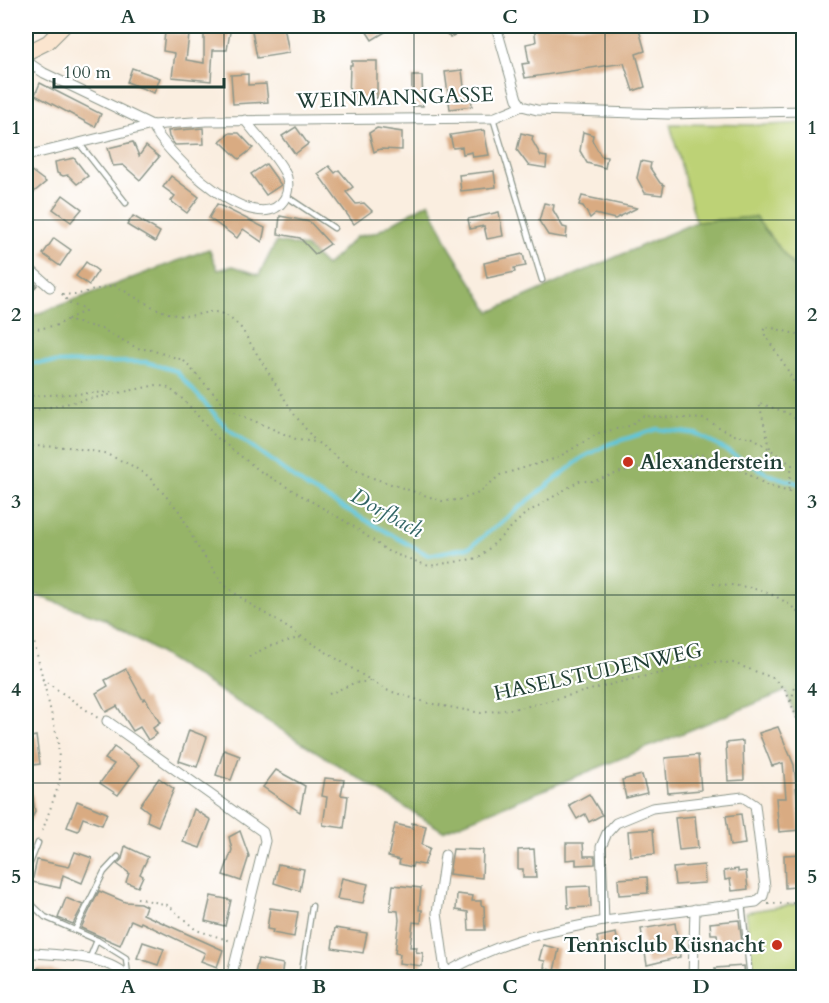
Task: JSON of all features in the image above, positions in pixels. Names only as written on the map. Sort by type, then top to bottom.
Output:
[{"type":"main road","points":[[26,53],[48,42],[64,26]]},
{"type":"street","points":[[496,26],[517,99],[522,106]]},
{"type":"street","points":[[26,61],[44,73],[152,125],[158,138],[190,173],[231,200],[263,210],[277,207],[286,196],[288,185],[285,172],[245,120]]},
{"type":"street","name":"WEINMANNGASSE","points":[[26,156],[152,125],[245,120],[493,118],[522,106],[537,110],[668,114],[804,111]]},
{"type":"street","points":[[26,266],[50,286]]},
{"type":"street","points":[[107,721],[263,832],[265,841],[231,978]]},
{"type":"street","points":[[445,855],[437,913],[446,975],[479,954],[518,938],[604,921],[756,902],[763,896],[765,887],[755,805],[743,796],[652,808],[616,823],[607,833],[601,848],[604,921]]},
{"type":"street","points":[[693,978],[695,909]]},
{"type":"street","points":[[26,952],[104,962],[129,977]]},
{"type":"lane","points":[[493,118],[542,280]]},
{"type":"lane","points":[[79,143],[126,203]]},
{"type":"lane","points":[[286,196],[334,228]]},
{"type":"lane","points":[[38,843],[28,868],[26,899],[45,917],[97,940],[126,958],[129,977]]},
{"type":"lane","points":[[75,930],[104,872],[117,857]]},
{"type":"lane","points":[[742,903],[750,978]]},
{"type":"lane","points":[[26,905],[32,907]]},
{"type":"lane","points":[[301,978],[312,906]]},
{"type":"lane","points":[[89,960],[97,940]]},
{"type":"path","points":[[26,331],[58,325],[85,310],[70,304],[62,294],[75,295],[114,285],[177,316],[218,312],[231,318],[241,328],[294,414],[316,442],[351,468],[373,478],[442,501],[459,500],[479,493],[500,475],[557,458],[599,433],[629,426],[643,416],[704,419],[734,435],[754,438],[792,465],[788,492]]},
{"type":"path","points":[[66,320],[102,329],[137,348],[183,360],[229,410],[298,440],[316,442]]},
{"type":"path","points":[[804,334],[780,332],[765,327],[763,332],[786,367],[804,403]]},
{"type":"path","points":[[26,411],[157,385],[169,388],[185,401],[214,436],[260,471],[353,526],[389,552],[429,566],[478,558],[525,514],[579,481],[594,481],[621,471],[699,454],[728,462],[768,486],[804,496]]},
{"type":"path","points":[[26,396],[118,392]]},
{"type":"path","points":[[770,448],[759,403],[788,414],[804,426]]},
{"type":"path","name":"HASELSTUDENWEG","points":[[26,447],[68,447],[104,453],[129,464],[148,476],[180,512],[197,546],[224,585],[302,638],[386,690],[428,703],[481,713],[525,707],[632,679],[715,662],[733,663],[773,678],[786,691],[804,736]]},
{"type":"path","points":[[713,584],[760,589],[783,600],[804,619]]},
{"type":"path","points":[[26,621],[32,634],[58,741],[60,781],[38,843]]},
{"type":"path","points":[[249,657],[267,647],[302,638]]},
{"type":"path","points":[[791,701],[804,657]]},
{"type":"path","points":[[42,679],[93,717],[107,721]]},
{"type":"path","points":[[329,694],[354,683],[372,681]]},
{"type":"path","points":[[137,898],[168,906],[196,930],[239,944]]},
{"type":"path","points":[[756,902],[769,905],[804,903]]},
{"type":"green space","points":[[803,123],[803,278],[755,217],[696,222],[670,124]]},
{"type":"green space","points":[[429,202],[450,248],[490,312],[696,222],[755,217],[803,278],[803,736],[786,691],[443,831],[105,619],[26,592],[26,318],[209,249],[218,270],[233,266],[259,275],[276,242],[306,247],[326,266],[356,237],[377,232]]},
{"type":"green space","name":"Tennisclub Küsnacht","points":[[803,903],[803,977],[753,977],[746,912]]},
{"type":"building","points":[[204,26],[231,26],[227,50],[213,50],[211,81],[172,77],[175,53],[163,51],[165,32],[189,35],[186,60],[204,63]]},
{"type":"building","points":[[257,26],[266,26],[267,29],[284,26],[289,53],[257,58],[252,31],[258,30]]},
{"type":"building","points":[[363,26],[395,26],[372,40]]},
{"type":"building","points":[[439,26],[474,26],[450,37]]},
{"type":"building","points":[[534,26],[638,26],[645,51],[636,54],[645,87],[633,91],[624,63],[525,78],[522,64],[529,63],[526,44],[536,42]]},
{"type":"building","points":[[352,61],[377,61],[377,98],[371,98],[371,102],[349,102]]},
{"type":"building","points":[[132,68],[160,78],[154,93],[127,82]]},
{"type":"building","points":[[462,70],[465,95],[471,94],[472,106],[450,109],[445,72]]},
{"type":"building","points":[[248,74],[248,85],[266,84],[268,102],[233,104],[231,75]]},
{"type":"building","points":[[412,76],[422,76],[423,106],[412,106]]},
{"type":"building","points":[[40,83],[101,114],[95,127],[35,95]]},
{"type":"building","points":[[296,127],[308,144],[295,154],[282,136]]},
{"type":"building","points":[[203,128],[204,144],[175,145],[169,137],[168,131]]},
{"type":"building","points":[[377,128],[402,132],[402,150],[380,149],[374,152],[369,133]]},
{"type":"building","points":[[484,130],[489,155],[473,157],[472,152],[463,154],[462,147],[453,148],[450,135]]},
{"type":"building","points":[[583,132],[593,135],[592,140],[601,156],[607,157],[605,168],[587,163],[580,151]]},
{"type":"building","points":[[230,133],[239,133],[253,148],[239,159],[220,141]]},
{"type":"building","points":[[521,133],[533,136],[532,140],[541,156],[547,157],[546,168],[528,165],[517,150]]},
{"type":"building","points":[[133,142],[139,156],[146,146],[159,157],[140,180],[123,165],[113,166],[108,148]]},
{"type":"building","points":[[74,158],[88,176],[77,184],[68,175],[63,176],[57,173],[55,162]]},
{"type":"building","points":[[641,161],[651,163],[650,168],[660,183],[664,185],[662,195],[645,193],[637,178]]},
{"type":"building","points":[[266,164],[281,185],[266,195],[251,174]]},
{"type":"building","points":[[329,166],[335,173],[339,170],[353,187],[346,192],[356,204],[364,203],[372,211],[354,224],[318,174]]},
{"type":"building","points":[[26,167],[46,182],[34,192],[26,185]]},
{"type":"building","points":[[494,171],[496,187],[461,191],[459,175]]},
{"type":"building","points":[[171,176],[199,197],[187,213],[171,201],[175,196],[163,187]]},
{"type":"building","points":[[63,195],[82,209],[71,222],[53,209]]},
{"type":"building","points":[[582,196],[637,208],[615,219],[595,214],[590,218],[583,206],[579,205]]},
{"type":"building","points":[[544,203],[554,205],[553,210],[563,227],[567,228],[566,238],[548,235],[539,221]]},
{"type":"building","points":[[217,204],[265,228],[262,242],[243,229],[237,238],[209,218]]},
{"type":"building","points":[[499,212],[503,236],[487,239],[484,226],[470,229],[468,219]]},
{"type":"building","points":[[133,216],[160,232],[155,242],[127,225]]},
{"type":"building","points":[[280,216],[310,222],[330,244],[315,254],[300,238],[278,234]]},
{"type":"building","points":[[54,238],[71,250],[60,266],[43,254]]},
{"type":"building","points":[[523,254],[526,266],[514,268],[515,272],[487,278],[484,263]]},
{"type":"building","points":[[86,262],[98,271],[89,285],[76,276]]},
{"type":"building","points":[[26,276],[37,285],[26,299]]},
{"type":"building","points":[[126,669],[143,700],[145,698],[160,723],[153,728],[157,734],[148,740],[140,727],[133,731],[117,706],[106,712],[96,693],[108,686],[105,680]]},
{"type":"building","points":[[778,727],[794,765],[800,830],[779,832],[776,798],[786,798],[783,763],[772,766],[759,733]]},
{"type":"building","points":[[189,730],[207,737],[197,767],[179,761]]},
{"type":"building","points":[[36,736],[40,764],[26,766],[26,738]]},
{"type":"building","points":[[743,741],[744,780],[728,781],[726,743]]},
{"type":"building","points":[[114,747],[140,765],[118,795],[100,783],[114,764],[105,759]]},
{"type":"building","points":[[224,750],[240,756],[231,780],[216,775]]},
{"type":"building","points":[[698,755],[701,790],[668,793],[665,758]]},
{"type":"building","points":[[276,770],[305,786],[300,812],[263,787]]},
{"type":"building","points":[[642,775],[647,793],[626,798],[622,780]]},
{"type":"building","points":[[159,778],[174,789],[158,826],[147,821],[149,812],[140,805]]},
{"type":"building","points":[[325,778],[344,780],[341,795],[348,796],[344,828],[323,825],[327,797],[322,796]]},
{"type":"building","points":[[31,786],[35,812],[26,828],[26,787]]},
{"type":"building","points":[[589,794],[602,815],[589,822],[585,814],[577,819],[569,805]]},
{"type":"building","points":[[77,801],[107,813],[102,825],[83,818],[78,831],[67,827]]},
{"type":"building","points":[[194,809],[211,820],[200,848],[183,842]]},
{"type":"building","points":[[741,814],[745,844],[730,846],[726,816]]},
{"type":"building","points":[[695,816],[698,848],[679,850],[675,818]]},
{"type":"building","points":[[412,823],[426,826],[422,845],[430,848],[424,865],[413,863],[412,867],[399,864],[400,860],[388,857],[395,824],[412,828]]},
{"type":"building","points":[[653,829],[655,854],[630,856],[628,831]]},
{"type":"building","points":[[240,831],[249,856],[241,881],[223,875],[232,850],[229,837]]},
{"type":"building","points":[[566,843],[583,843],[584,856],[595,856],[595,864],[576,865],[576,859],[566,860]]},
{"type":"building","points":[[125,846],[148,857],[140,874],[143,876],[138,887],[126,882],[129,873],[117,864],[122,859]]},
{"type":"building","points":[[453,849],[483,850],[482,878],[449,874]]},
{"type":"building","points":[[534,849],[536,878],[523,878],[523,869],[518,869],[518,850]]},
{"type":"building","points":[[75,852],[92,858],[82,883],[63,875],[60,888],[32,882],[37,860],[69,867]]},
{"type":"building","points":[[803,854],[804,886],[785,888],[784,855]]},
{"type":"building","points":[[278,864],[304,869],[300,891],[274,883]]},
{"type":"building","points":[[704,865],[705,883],[675,885],[673,868]]},
{"type":"building","points":[[738,869],[738,872],[746,871],[748,889],[732,891],[730,879],[725,880],[724,871]]},
{"type":"building","points":[[647,877],[648,893],[619,895],[618,879]]},
{"type":"building","points":[[342,878],[368,884],[363,903],[337,899]]},
{"type":"building","points":[[393,885],[421,888],[419,910],[422,910],[421,923],[413,922],[410,947],[417,947],[416,952],[423,953],[422,966],[399,963],[400,954],[395,953],[399,920],[398,911],[390,910]]},
{"type":"building","points":[[590,886],[591,907],[568,908],[567,887]]},
{"type":"building","points":[[99,891],[125,902],[140,903],[146,906],[143,914],[223,950],[217,967],[201,961],[205,953],[141,922],[140,924],[131,920],[120,945],[81,928]]},
{"type":"building","points":[[457,894],[473,896],[472,901],[481,901],[481,905],[484,906],[485,930],[469,930],[468,912],[456,910]]},
{"type":"building","points":[[211,896],[231,900],[225,926],[205,921]]},
{"type":"building","points":[[66,898],[83,905],[73,924],[58,918]]},
{"type":"building","points":[[270,908],[298,912],[294,937],[272,933],[273,930],[267,929]]},
{"type":"building","points":[[739,920],[742,942],[718,945],[717,934],[711,934],[710,923]]},
{"type":"building","points":[[675,923],[680,957],[647,965],[641,929]]},
{"type":"building","points":[[335,928],[367,933],[363,953],[332,948]]},
{"type":"building","points":[[616,933],[619,949],[600,952],[597,937]]},
{"type":"building","points":[[143,942],[164,949],[158,965],[137,958]]},
{"type":"building","points":[[543,945],[559,949],[554,971],[544,968],[545,961],[539,960]]},
{"type":"building","points":[[258,959],[283,964],[281,978],[254,978]]},
{"type":"building","points":[[744,966],[745,978],[716,978],[715,968]]},
{"type":"building","points":[[38,968],[67,973],[66,978],[36,978]]},
{"type":"waterway","name":"Dorfbach","points":[[26,363],[146,362],[176,371],[227,428],[308,488],[428,555],[470,547],[582,458],[609,444],[657,429],[697,434],[770,475],[804,485]]},
{"type":"place","name":"Alexanderstein","points":[[628,462]]},
{"type":"place","name":"Tennisclub Küsnacht","points":[[777,945]]}]
